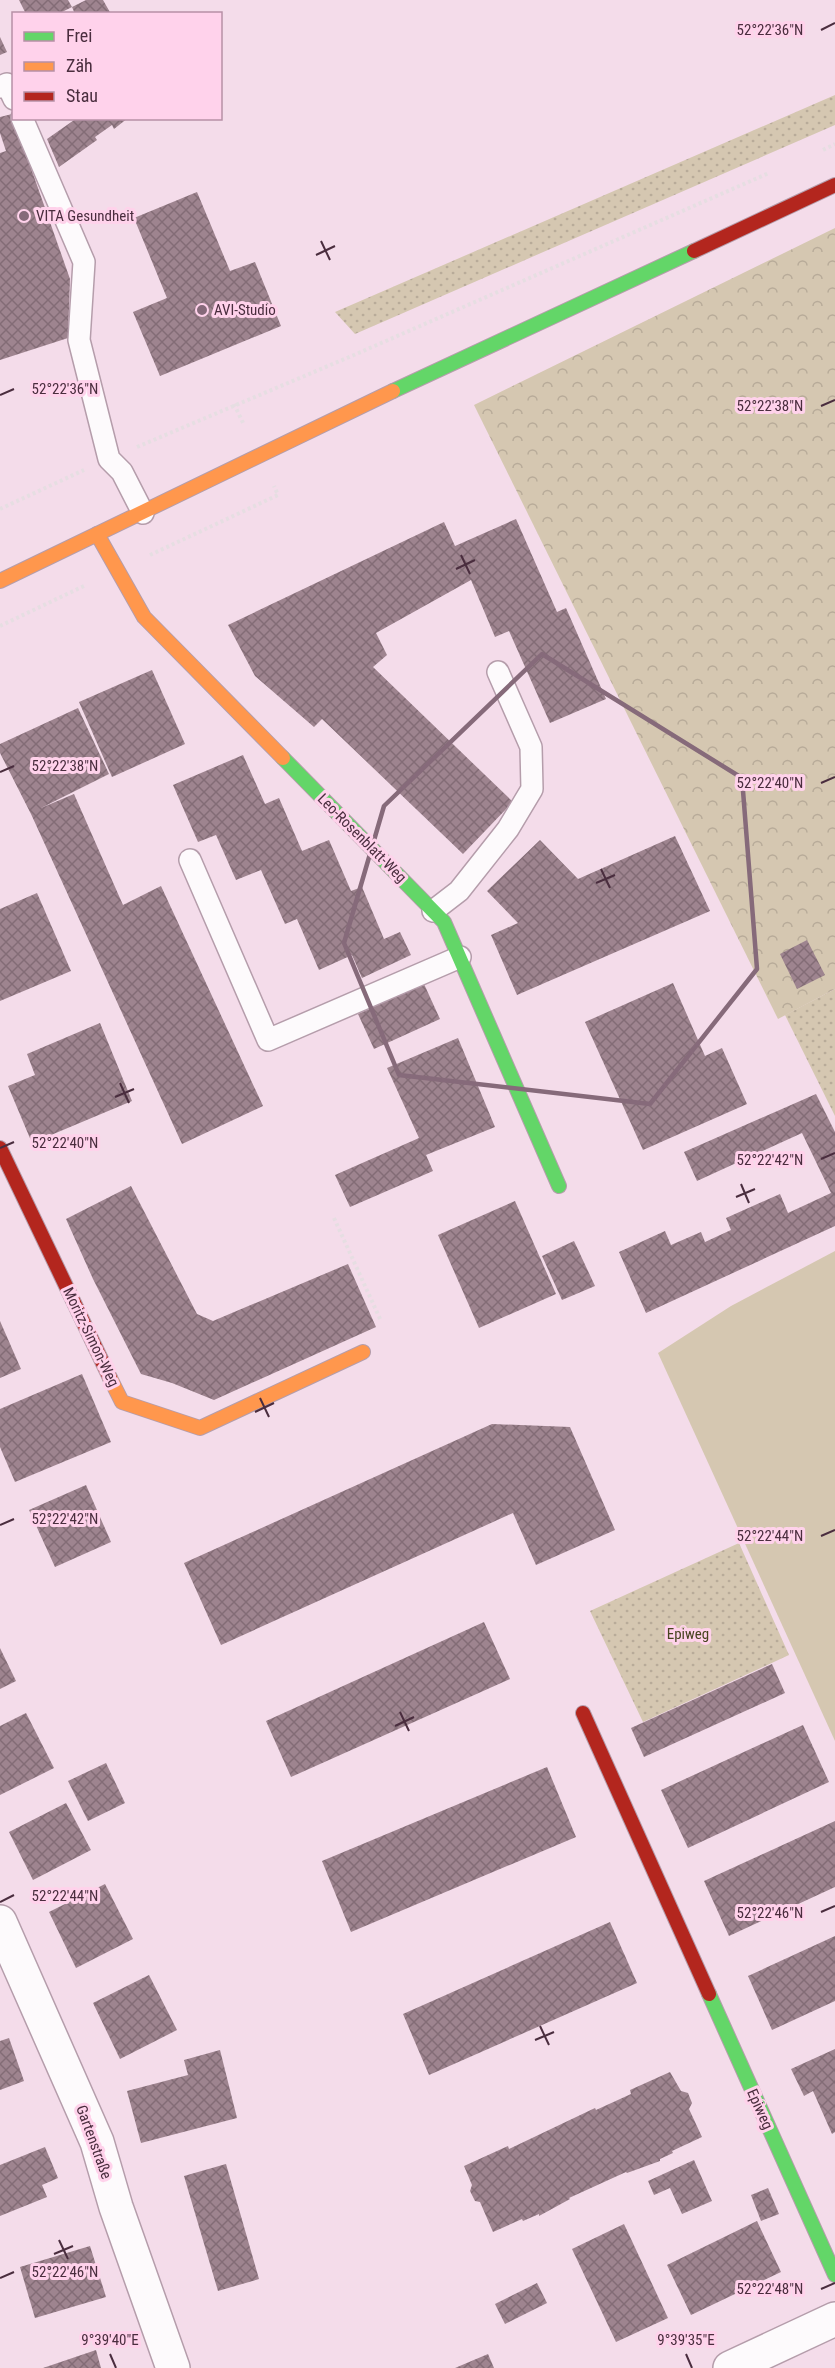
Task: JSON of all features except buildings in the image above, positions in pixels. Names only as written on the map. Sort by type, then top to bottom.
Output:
[{"type":"street","points":[[3,573],[143,513],[390,392],[835,185]]},
{"type":"street","name":"Leo-Rosenblatt-Weg","points":[[97,534],[144,617],[444,922],[559,1186]]},
{"type":"street","name":"Moritz-Simon-Weg","points":[[0,1148],[122,1402],[200,1428],[363,1352]]},
{"type":"street","name":"Epiweg","points":[[583,1713],[835,2275]]},
{"type":"street","name":"Gartenstraße","points":[[0,1922],[9,1967],[97,2142],[116,2207],[173,2368]]},
{"type":"street","points":[[730,2368],[835,2319]]},
{"type":"lane","points":[[0,87],[7,84],[12,95]]},
{"type":"lane","points":[[23,120],[84,262],[80,340],[109,459],[122,472],[143,513]]},
{"type":"lane","points":[[433,911],[459,891],[508,829],[532,789],[531,747],[498,672]]},
{"type":"lane","points":[[190,860],[268,1040],[460,957]]},
{"type":"path","points":[[813,154],[835,144]]},
{"type":"path","points":[[0,509],[109,459],[354,355],[769,173]]},
{"type":"path","points":[[334,1218],[390,1340],[363,1352]]},
{"type":"highlighted area","points":[[542,654],[742,778],[757,969],[650,1104],[399,1075],[344,943],[384,806]]},
{"type":"green space","points":[[835,95],[835,125],[355,334],[335,312]]},
{"type":"green space","points":[[835,228],[835,989],[778,1019],[474,405]]},
{"type":"green space","points":[[835,989],[835,1116],[785,1015]]},
{"type":"green space","points":[[835,1251],[835,1741],[658,1353],[731,1306]]},
{"type":"green space","name":"Epiweg","points":[[739,1543],[789,1655],[643,1722],[590,1611]]},
{"type":"traffic: fast","points":[[393,391],[694,251]]},
{"type":"traffic: fast","points":[[283,758],[444,922],[559,1186]]},
{"type":"traffic: fast","points":[[709,1994],[835,2275]]},
{"type":"traffic: slow","points":[[0,581],[393,391]]},
{"type":"traffic: slow","points":[[97,534],[144,617],[283,758]]},
{"type":"traffic: slow","points":[[110,1378],[122,1402],[200,1428],[363,1352]]},
{"type":"traffic: jam","points":[[694,251],[835,185]]},
{"type":"traffic: jam","points":[[0,1148],[110,1378]]},
{"type":"traffic: jam","points":[[583,1713],[709,1994]]},
{"type":"place","name":"VITA Gesundheit","points":[[24,216]]},
{"type":"place","name":"AVI-Studio","points":[[202,310]]}]
